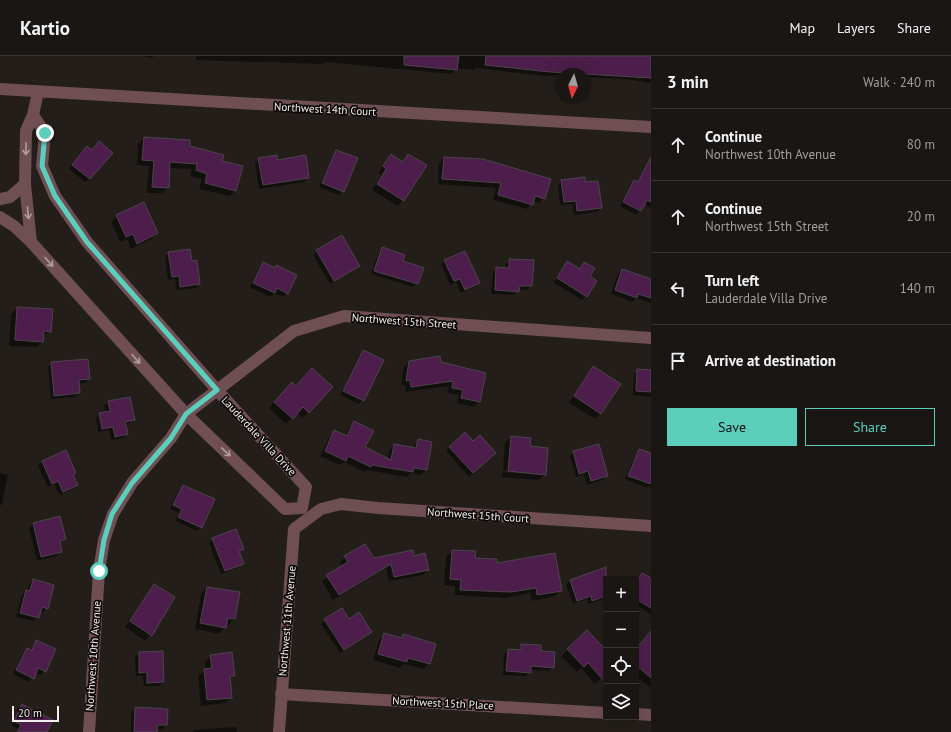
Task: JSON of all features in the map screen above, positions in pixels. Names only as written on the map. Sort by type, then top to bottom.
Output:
[{"type":"street","name":"Northwest 14th Court","points":[[0,89],[651,127]]},
{"type":"street","points":[[31,242],[25,184],[26,131],[33,115],[38,92]]},
{"type":"street","name":"Lauderdale Villa Drive","points":[[33,115],[45,133],[42,166],[55,196],[87,242],[217,390],[306,487],[305,513]]},
{"type":"street","points":[[0,199],[10,197],[25,184]]},
{"type":"street","points":[[0,217],[14,226],[31,242],[186,414],[285,509],[305,513]]},
{"type":"street","name":"Northwest 15th Street","points":[[186,414],[294,331],[344,316],[651,338]]},
{"type":"street","name":"Northwest 10th Avenue","points":[[89,732],[99,571],[104,540],[112,514],[132,483],[171,438],[186,414]]},
{"type":"street","name":"Northwest 15th Court","points":[[305,513],[341,504],[378,508],[651,526]]},
{"type":"street","name":"Northwest 11th Avenue","points":[[279,732],[294,529],[305,513]]},
{"type":"street","name":"Northwest 15th Place","points":[[281,694],[603,712]]},
{"type":"street","points":[[639,714],[651,715]]},
{"type":"building","points":[[404,56],[459,56],[457,70],[404,65]]},
{"type":"building","points":[[486,56],[651,56],[651,78],[591,74],[591,68],[555,68],[555,72],[485,65]]},
{"type":"building","points":[[144,137],[190,140],[190,146],[224,155],[222,161],[243,166],[236,191],[205,183],[207,174],[196,170],[197,164],[170,162],[169,188],[152,187],[154,161],[142,160]]},
{"type":"building","points":[[99,141],[113,153],[90,179],[72,165],[87,146],[92,150]]},
{"type":"building","points":[[336,150],[358,158],[344,192],[322,183]]},
{"type":"building","points":[[391,154],[403,162],[408,154],[427,165],[404,201],[377,184],[386,169],[383,166]]},
{"type":"building","points":[[277,155],[277,160],[306,155],[309,178],[263,185],[258,158]]},
{"type":"building","points":[[444,157],[483,159],[551,179],[545,199],[535,196],[533,205],[498,195],[501,183],[442,179]]},
{"type":"building","points":[[651,157],[651,202],[647,200],[641,211],[623,202],[634,180],[638,182]]},
{"type":"building","points":[[585,177],[585,182],[598,181],[602,208],[577,211],[576,201],[564,202],[561,180]]},
{"type":"building","points":[[144,202],[158,233],[137,244],[133,234],[126,237],[116,215]]},
{"type":"building","points":[[342,235],[360,266],[334,281],[316,250]]},
{"type":"building","points":[[382,247],[405,255],[403,261],[424,268],[418,284],[374,271]]},
{"type":"building","points":[[190,249],[192,261],[197,260],[200,284],[180,287],[179,276],[172,277],[168,252]]},
{"type":"building","points":[[465,251],[480,283],[465,290],[460,279],[454,281],[444,260]]},
{"type":"building","points":[[509,259],[534,260],[532,286],[520,286],[519,292],[495,290],[496,267],[509,268]]},
{"type":"building","points":[[567,261],[580,269],[584,262],[595,268],[590,276],[597,281],[587,297],[557,278]]},
{"type":"building","points":[[263,262],[275,268],[276,265],[297,275],[288,294],[277,288],[275,293],[253,283]]},
{"type":"building","points":[[622,269],[651,279],[651,298],[638,294],[637,298],[615,290]]},
{"type":"building","points":[[17,307],[53,309],[51,332],[44,331],[43,342],[15,340]]},
{"type":"building","points":[[363,350],[384,360],[364,401],[343,391]]},
{"type":"building","points":[[440,356],[441,362],[486,373],[480,402],[461,398],[463,390],[452,388],[453,381],[411,387],[410,380],[406,381],[409,361]]},
{"type":"building","points":[[88,359],[90,379],[79,380],[80,393],[54,396],[51,362]]},
{"type":"building","points":[[593,366],[621,384],[601,414],[574,396]]},
{"type":"building","points":[[312,368],[333,387],[309,413],[303,407],[293,419],[274,402],[292,382],[296,386]]},
{"type":"building","points":[[637,369],[651,370],[651,392],[636,391]]},
{"type":"building","points":[[130,397],[135,420],[125,422],[128,434],[115,437],[113,427],[102,429],[99,413],[110,411],[108,401]]},
{"type":"building","points":[[354,421],[374,431],[365,447],[391,460],[394,444],[416,448],[418,439],[432,442],[427,470],[414,468],[413,472],[372,465],[371,467],[348,456],[346,461],[325,451],[334,430],[347,436]]},
{"type":"building","points":[[465,432],[473,441],[480,435],[496,453],[473,473],[449,447]]},
{"type":"building","points":[[511,436],[531,438],[530,446],[548,448],[546,475],[508,471]]},
{"type":"building","points":[[599,444],[608,476],[591,481],[588,471],[579,474],[573,451]]},
{"type":"building","points":[[639,449],[651,453],[651,484],[628,476]]},
{"type":"building","points":[[66,450],[76,473],[73,475],[78,485],[63,492],[58,481],[52,484],[42,461]]},
{"type":"building","points":[[183,485],[215,499],[202,528],[178,517],[182,509],[173,505]]},
{"type":"building","points":[[60,516],[66,539],[60,541],[62,552],[41,557],[33,523]]},
{"type":"building","points":[[236,529],[244,549],[239,551],[244,564],[225,571],[212,538]]},
{"type":"building","points":[[365,544],[374,558],[413,550],[414,556],[425,553],[429,570],[394,577],[391,564],[339,595],[326,575],[348,562],[344,556]]},
{"type":"building","points":[[452,550],[476,551],[475,558],[497,559],[497,563],[555,553],[562,591],[537,595],[536,588],[511,592],[460,590],[461,580],[450,579]]},
{"type":"building","points":[[606,567],[606,576],[603,576],[603,597],[592,601],[591,596],[577,601],[570,580]]},
{"type":"building","points":[[642,573],[651,578],[651,608],[639,601],[639,578]]},
{"type":"building","points":[[33,579],[54,585],[48,609],[42,607],[39,618],[20,613],[26,590],[30,591]]},
{"type":"building","points":[[154,584],[175,597],[152,636],[130,621]]},
{"type":"building","points":[[207,587],[240,592],[235,619],[228,618],[226,628],[200,623]]},
{"type":"building","points":[[342,608],[349,619],[359,612],[372,632],[344,650],[324,619]]},
{"type":"building","points":[[587,630],[603,647],[603,680],[588,663],[584,667],[567,649]]},
{"type":"building","points":[[651,631],[651,678],[639,668],[639,645]]},
{"type":"building","points":[[384,633],[402,638],[403,634],[436,644],[430,664],[408,658],[407,662],[378,654]]},
{"type":"building","points":[[36,640],[56,649],[46,672],[38,668],[34,679],[16,670],[27,648],[32,650]]},
{"type":"building","points":[[521,644],[541,645],[541,651],[555,652],[554,668],[531,666],[531,673],[506,671],[508,649],[521,650]]},
{"type":"building","points":[[163,651],[164,682],[147,683],[147,672],[139,673],[139,652]]},
{"type":"building","points":[[232,652],[235,676],[230,676],[232,698],[207,700],[204,669],[212,668],[210,655]]},
{"type":"building","points":[[22,704],[53,720],[47,732],[17,732],[21,725],[14,721]]},
{"type":"building","points":[[135,707],[168,709],[167,725],[158,725],[157,732],[134,732]]},
{"type":"route","points":[[45,133],[42,166],[55,196],[87,242],[217,390],[186,414],[171,438],[132,483],[112,514],[104,540],[99,571]]}]
